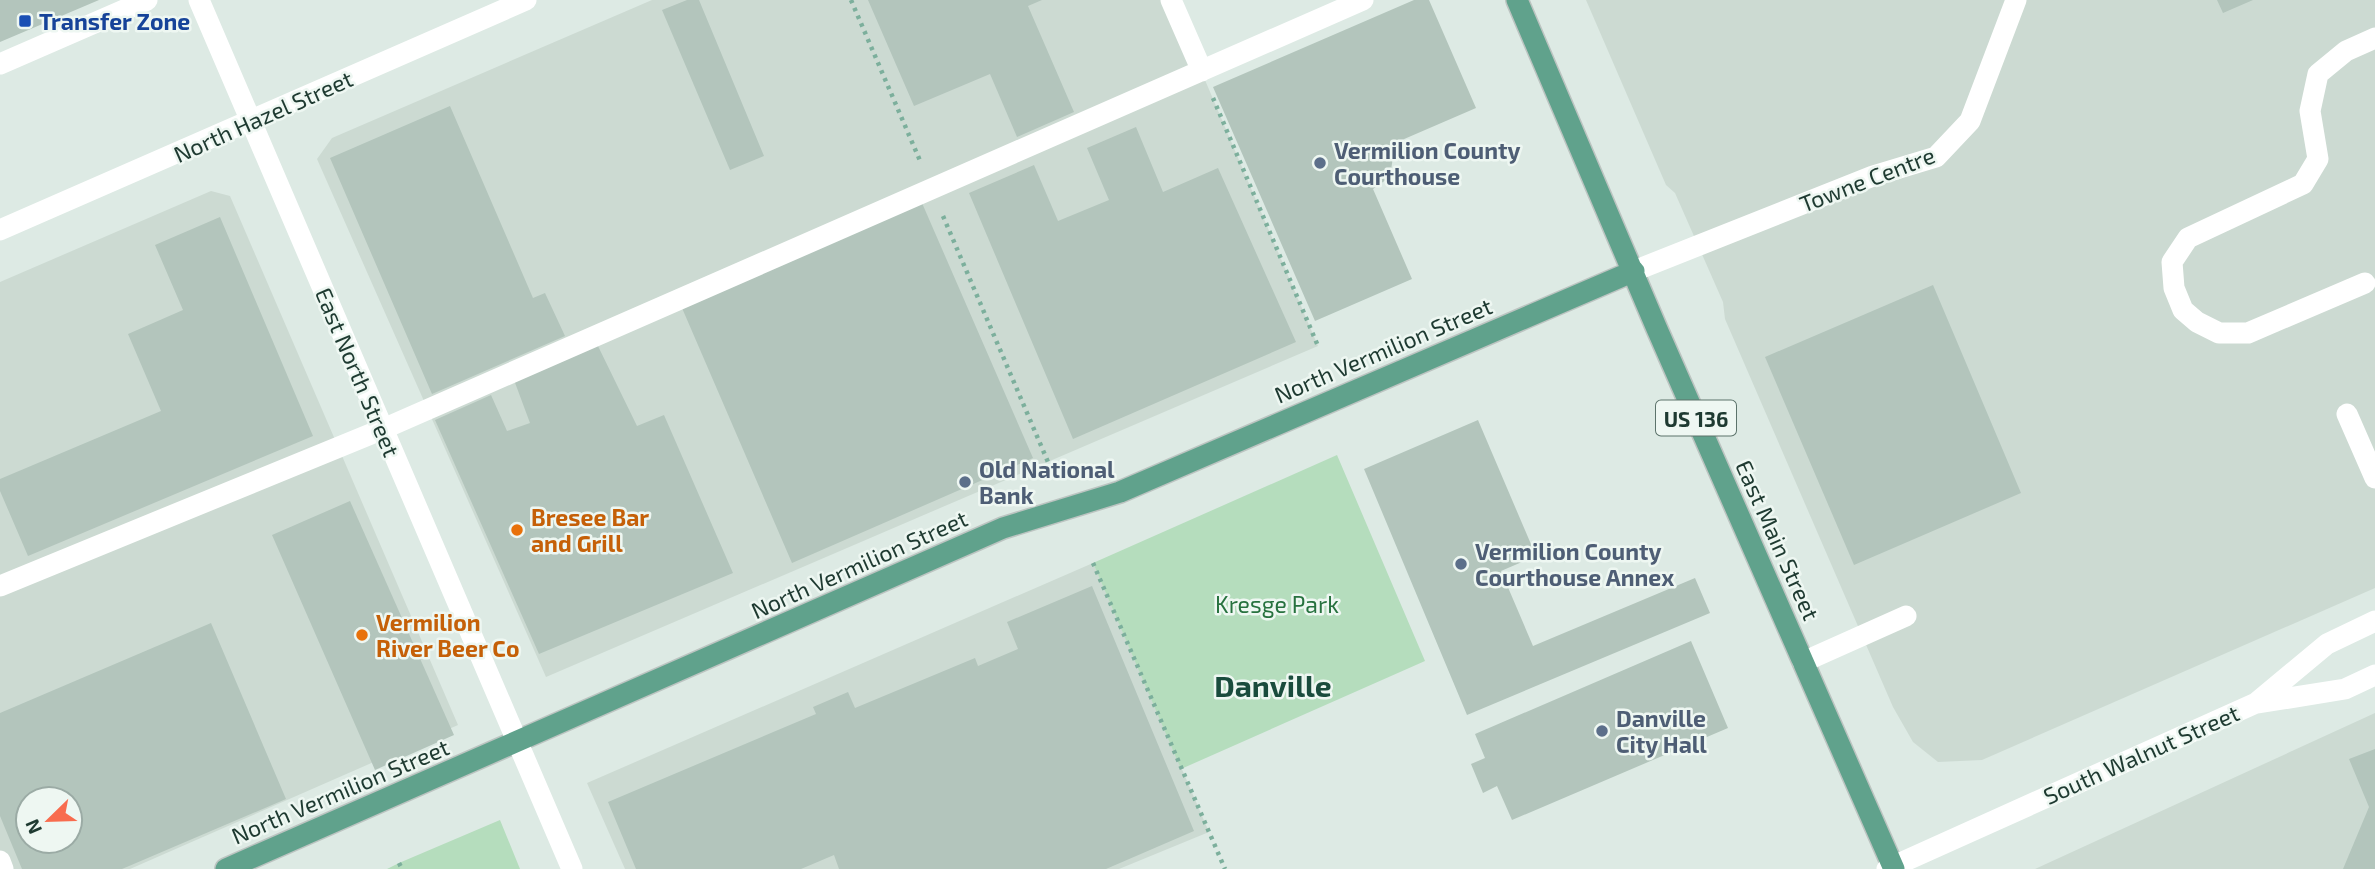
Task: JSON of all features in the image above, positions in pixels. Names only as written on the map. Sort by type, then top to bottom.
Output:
[{"type":"main road","name":"East Main Street","points":[[1517,0],[1891,868]]},
{"type":"main road","name":"North Vermilion Street","points":[[226,869],[520,743],[1003,528],[1120,492],[1634,271]]},
{"type":"street","points":[[0,64],[147,0]]},
{"type":"street","name":"East North Street","points":[[199,0],[572,869]]},
{"type":"street","name":"North Hazel Street","points":[[0,230],[526,0]]},
{"type":"street","points":[[1171,0],[1202,71]]},
{"type":"street","points":[[0,586],[383,429],[1363,0]]},
{"type":"street","name":"Towne Centre","points":[[1634,271],[1873,176],[1936,157],[1970,121],[2016,0]]},
{"type":"street","points":[[2365,283],[2248,333],[2219,333],[2197,322],[2183,310],[2174,288],[2172,262],[2188,238],[2303,184],[2318,159],[2310,111],[2318,74],[2346,51],[2375,38]]},
{"type":"street","points":[[2347,414],[2367,439],[2375,478]]},
{"type":"street","points":[[1803,662],[1906,616]]},
{"type":"street","name":"South Walnut Street","points":[[1891,868],[2256,703],[2327,644],[2375,621]]},
{"type":"street","points":[[2256,703],[2345,689],[2375,675]]},
{"type":"street","points":[[0,861],[4,869]]},
{"type":"path","points":[[851,0],[1048,462]]},
{"type":"path","points":[[1202,71],[1318,346]]},
{"type":"path","points":[[1093,563],[1225,869]]},
{"type":"shaded area","points":[[652,0],[1171,0],[1318,346],[546,677],[317,159],[332,138]]},
{"type":"shaded area","points":[[1586,0],[2375,0],[2375,588],[1982,760],[1938,762],[1913,742],[1893,707],[1725,319],[1723,302],[1675,193],[1666,185]]},
{"type":"shaded area","points":[[211,191],[230,196],[458,725],[130,869],[0,869],[0,282]]},
{"type":"shaded area","points":[[1093,563],[1209,832],[1119,869],[625,869],[587,783]]},
{"type":"shaded area","points":[[2375,713],[2375,869],[2035,869]]},
{"type":"green space","name":"Kresge Park","points":[[1337,455],[1425,661],[1181,769],[1093,563]]},
{"type":"green space","points":[[500,820],[520,869],[387,869],[399,863]]},
{"type":"building","name":"Transfer Zone","points":[[0,0],[99,0],[0,42]]},
{"type":"building","points":[[687,0],[699,0],[764,156],[730,170],[662,10]]},
{"type":"building","points":[[868,0],[1042,0],[1028,6],[1074,112],[1017,137],[990,74],[914,106]]},
{"type":"building","name":"Vermilion County Courthouse","points":[[1414,0],[1429,0],[1476,108],[1388,146],[1393,157],[1390,177],[1373,189],[1412,279],[1315,321],[1213,87]]},
{"type":"building","points":[[2217,0],[2253,0],[2223,13]]},
{"type":"building","points":[[450,106],[533,298],[545,293],[565,336],[432,394],[330,158]]},
{"type":"building","points":[[1136,127],[1163,192],[1218,168],[1296,342],[1073,439],[969,193],[1034,165],[1058,221],[1109,200],[1087,148]]},
{"type":"building","points":[[922,203],[1033,458],[792,563],[682,308]]},
{"type":"building","points":[[220,217],[313,436],[28,556],[0,491],[0,479],[161,411],[128,334],[183,310],[155,245]]},
{"type":"building","points":[[1933,285],[2021,493],[1854,565],[1765,357]]},
{"type":"building","points":[[597,344],[637,426],[664,415],[733,573],[539,654],[435,420],[491,395],[507,431],[530,423],[514,380]]},
{"type":"building","name":"Vermilion County Courthouse Annex","points":[[1478,420],[1536,556],[1501,571],[1533,646],[1695,578],[1710,613],[1467,715],[1364,469]]},
{"type":"building","name":"Vermilion River Beer Co","points":[[350,501],[454,735],[375,770],[272,535]]},
{"type":"building","points":[[1092,586],[1194,831],[1106,869],[839,869],[834,855],[801,869],[636,869],[608,802],[816,714],[813,707],[848,692],[855,708],[975,658],[978,666],[1018,649],[1007,622]]},
{"type":"building","points":[[211,623],[286,799],[122,869],[22,869],[16,855],[84,855],[84,785],[14,785],[14,850],[0,816],[0,713]]},
{"type":"building","name":"Danville City Hall","points":[[1691,641],[1728,728],[1512,820],[1497,786],[1483,793],[1471,764],[1485,758],[1475,734]]},
{"type":"building","points":[[2375,749],[2375,869],[2343,869],[2369,807],[2349,759]]},
{"type":"place","name":"Transfer Zone","points":[[25,21]]},
{"type":"place","name":"Vermilion County Courthouse","points":[[1320,163]]},
{"type":"place","name":"Old National Bank","points":[[965,482]]},
{"type":"place","name":"Bresee Bar and Grill","points":[[517,530]]},
{"type":"place","name":"Vermilion County Courthouse Annex","points":[[1461,564]]},
{"type":"place","name":"Vermilion River Beer Co","points":[[362,635]]},
{"type":"place","name":"Danville City Hall","points":[[1602,731]]},
{"type":"district","name":"Danville","points":[[1273,685]]}]
